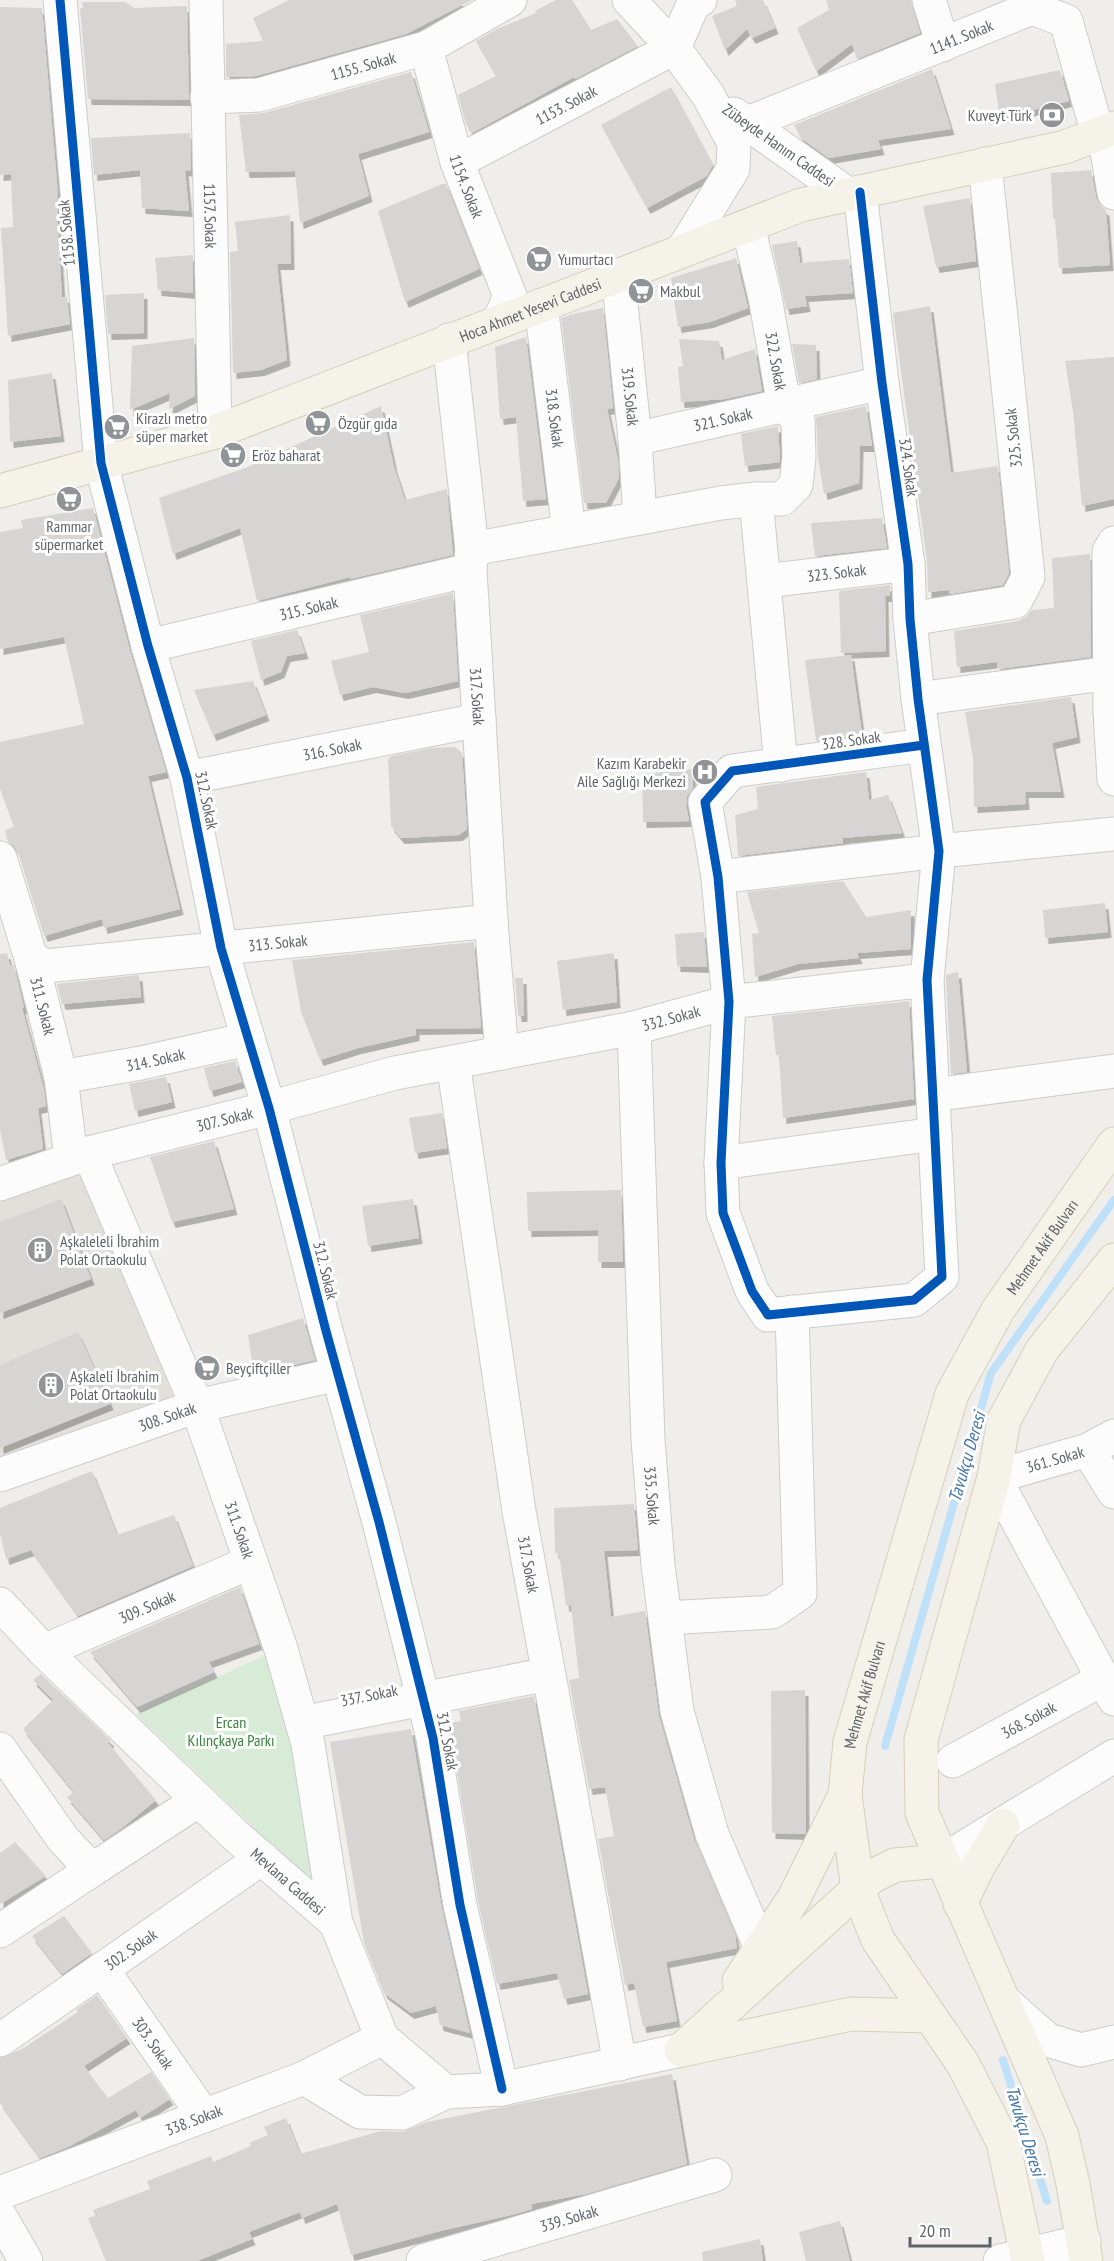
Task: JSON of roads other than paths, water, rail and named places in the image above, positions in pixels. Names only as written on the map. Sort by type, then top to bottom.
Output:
[{"type":"main road","name":"Hoca Ahmet Yesevi Caddesi","points":[[0,491],[215,432],[801,205],[1065,147],[1108,141]]},
{"type":"main road","name":"Mehmet Akif Bulvarı","points":[[1018,2259],[1003,2142],[963,2064],[878,1940],[858,1890],[845,1795],[850,1742],[952,1395],[998,1310],[1114,1144]]},
{"type":"main road","points":[[1085,2251],[1062,2136],[922,1814],[921,1740],[994,1477],[1004,1420],[1042,1350],[1114,1260]]},
{"type":"main road","points":[[681,2050],[728,1998],[795,1898],[845,1795]]},
{"type":"main road","points":[[960,1904],[978,1867],[1003,1825]]},
{"type":"main road","points":[[681,2050],[871,1877],[895,1865],[942,1861]]},
{"type":"main road","points":[[681,2050],[851,2013],[930,2016]]},
{"type":"street","name":"1158. Sokak","points":[[60,0],[101,463]]},
{"type":"street","name":"1157. Sokak","points":[[206,0],[215,432]]},
{"type":"street","name":"1155. Sokak","points":[[207,97],[259,95],[426,48],[510,0]]},
{"type":"street","name":"Zübeyde Hanım Caddesi","points":[[629,0],[674,48],[708,95],[734,143],[733,169],[682,251]]},
{"type":"street","points":[[674,48],[694,2],[700,0]]},
{"type":"street","points":[[929,0],[943,45]]},
{"type":"street","name":"1141. Sokak","points":[[748,123],[1032,8],[1066,21],[1108,141]]},
{"type":"street","name":"1154. Sokak","points":[[426,48],[457,162],[510,296],[499,321]]},
{"type":"street","name":"1153. Sokak","points":[[457,162],[674,48]]},
{"type":"street","name":"Zübeyde Hanım Caddesi","points":[[708,95],[854,194]]},
{"type":"street","points":[[1108,141],[1114,193]]},
{"type":"street","name":"325. Sokak","points":[[910,619],[1015,602],[1028,577],[986,164]]},
{"type":"street","name":"324. Sokak","points":[[792,1312],[914,1300],[942,1277],[927,980],[939,851],[918,699],[910,619],[908,564],[854,194]]},
{"type":"street","name":"322. Sokak","points":[[471,559],[569,531],[721,503],[782,499],[796,484],[799,457],[798,420],[784,405],[765,297],[748,226]]},
{"type":"street","name":"319. Sokak","points":[[618,275],[635,439],[640,518]]},
{"type":"street","name":"318. Sokak","points":[[541,305],[569,531]]},
{"type":"street","name":"317. Sokak","points":[[449,340],[471,559],[491,921],[502,1053]]},
{"type":"street","name":"321. Sokak","points":[[635,439],[882,383]]},
{"type":"street","name":"312. Sokak","points":[[101,463],[148,646],[188,778],[221,948],[268,1108],[424,1699],[433,1738],[460,1905],[502,2089]]},
{"type":"street","points":[[756,499],[781,765]]},
{"type":"street","points":[[1114,543],[1109,551],[1114,779]]},
{"type":"street","name":"315. Sokak","points":[[148,646],[471,559]]},
{"type":"street","name":"323. Sokak","points":[[765,580],[908,564]]},
{"type":"street","points":[[918,699],[1110,673]]},
{"type":"street","name":"316. Sokak","points":[[188,778],[479,720]]},
{"type":"street","name":"328. Sokak","points":[[718,877],[705,802],[732,771],[924,746]]},
{"type":"street","points":[[665,1618],[772,1612],[800,1593],[792,1312],[768,1315],[752,1291],[723,1213],[721,1163],[729,1002],[718,877],[939,851],[1114,834]]},
{"type":"street","name":"311. Sokak","points":[[0,858],[31,958],[61,1077],[71,1141],[80,1155],[197,1406],[281,1648],[308,1744],[336,1923]]},
{"type":"street","name":"313. Sokak","points":[[31,958],[46,966],[491,921]]},
{"type":"street","name":"332. Sokak","points":[[453,1062],[634,1028],[729,1002],[927,980]]},
{"type":"street","name":"335. Sokak","points":[[634,1028],[648,1440],[658,1564],[677,1711],[712,1834],[761,1948]]},
{"type":"street","name":"314. Sokak","points":[[61,1077],[141,1063],[248,1039]]},
{"type":"street","name":"317. Sokak","points":[[453,1062],[519,1511],[620,2064]]},
{"type":"street","name":"307. Sokak","points":[[0,1184],[80,1155],[268,1108],[395,1073],[453,1062]]},
{"type":"street","points":[[933,1095],[1114,1071]]},
{"type":"street","points":[[721,1163],[935,1134]]},
{"type":"street","name":"308. Sokak","points":[[0,1475],[197,1406],[338,1374]]},
{"type":"street","points":[[1101,1443],[1114,1492]]},
{"type":"street","name":"361. Sokak","points":[[994,1477],[1101,1443]]},
{"type":"street","points":[[994,1477],[1108,1689]]},
{"type":"street","name":"309. Sokak","points":[[44,1651],[251,1562]]},
{"type":"street","name":"Mevlana Caddesi","points":[[5,1616],[199,1800],[336,1923],[382,2038],[446,2092]]},
{"type":"street","name":"337. Sokak","points":[[302,1723],[548,1674]]},
{"type":"street","name":"368. Sokak","points":[[953,1761],[1108,1689]]},
{"type":"street","points":[[0,1749],[63,1839],[92,1870]]},
{"type":"street","points":[[942,1861],[1114,1756]]},
{"type":"street","points":[[0,1931],[199,1800]]},
{"type":"street","name":"302. Sokak","points":[[0,2040],[262,1858]]},
{"type":"street","name":"303. Sokak","points":[[102,1970],[204,2116]]},
{"type":"street","points":[[1005,2002],[1047,2040],[1081,2050],[1114,2042]]},
{"type":"street","name":"338. Sokak","points":[[0,2193],[304,2078],[382,2038]]},
{"type":"street","points":[[304,2078],[360,2112],[402,2113],[446,2092],[502,2089],[681,2050]]},
{"type":"street","name":"339. Sokak","points":[[423,2261],[715,2175]]},
{"type":"street","points":[[0,2216],[26,2261]]},
{"type":"street","points":[[1018,2259],[1085,2251]]},
{"type":"waterway","name":"Tavukçu Deresi","points":[[885,1746],[991,1373],[1114,1200]]},
{"type":"waterway","name":"Tavukçu Deresi","points":[[1003,2060],[1047,2201]]},
{"type":"place","name":"Kuveyt Türk","points":[[1052,115]]},
{"type":"place","name":"Yumurtacı","points":[[539,259]]},
{"type":"place","name":"Makbul","points":[[641,291]]},
{"type":"place","name":"Özgür gıda","points":[[318,423]]},
{"type":"place","name":"Kirazlı metro süper market","points":[[117,427]]},
{"type":"place","name":"Eröz baharat","points":[[233,455]]},
{"type":"place","name":"Rammar süpermarket","points":[[69,499]]},
{"type":"place","name":"Kazım Karabekir Aile Sağlığı Merkezi","points":[[705,772]]},
{"type":"place","name":"Aşkaleleli İbrahim Polat Ortaokulu","points":[[40,1250]]},
{"type":"place","name":"Beyçiftçiller","points":[[207,1368]]},
{"type":"place","name":"Aşkaleli İbrahim Polat Ortaokulu","points":[[51,1385]]},
{"type":"park label","name":"Ercan Kılınçkaya Parkı","points":[[231,1731]]}]
